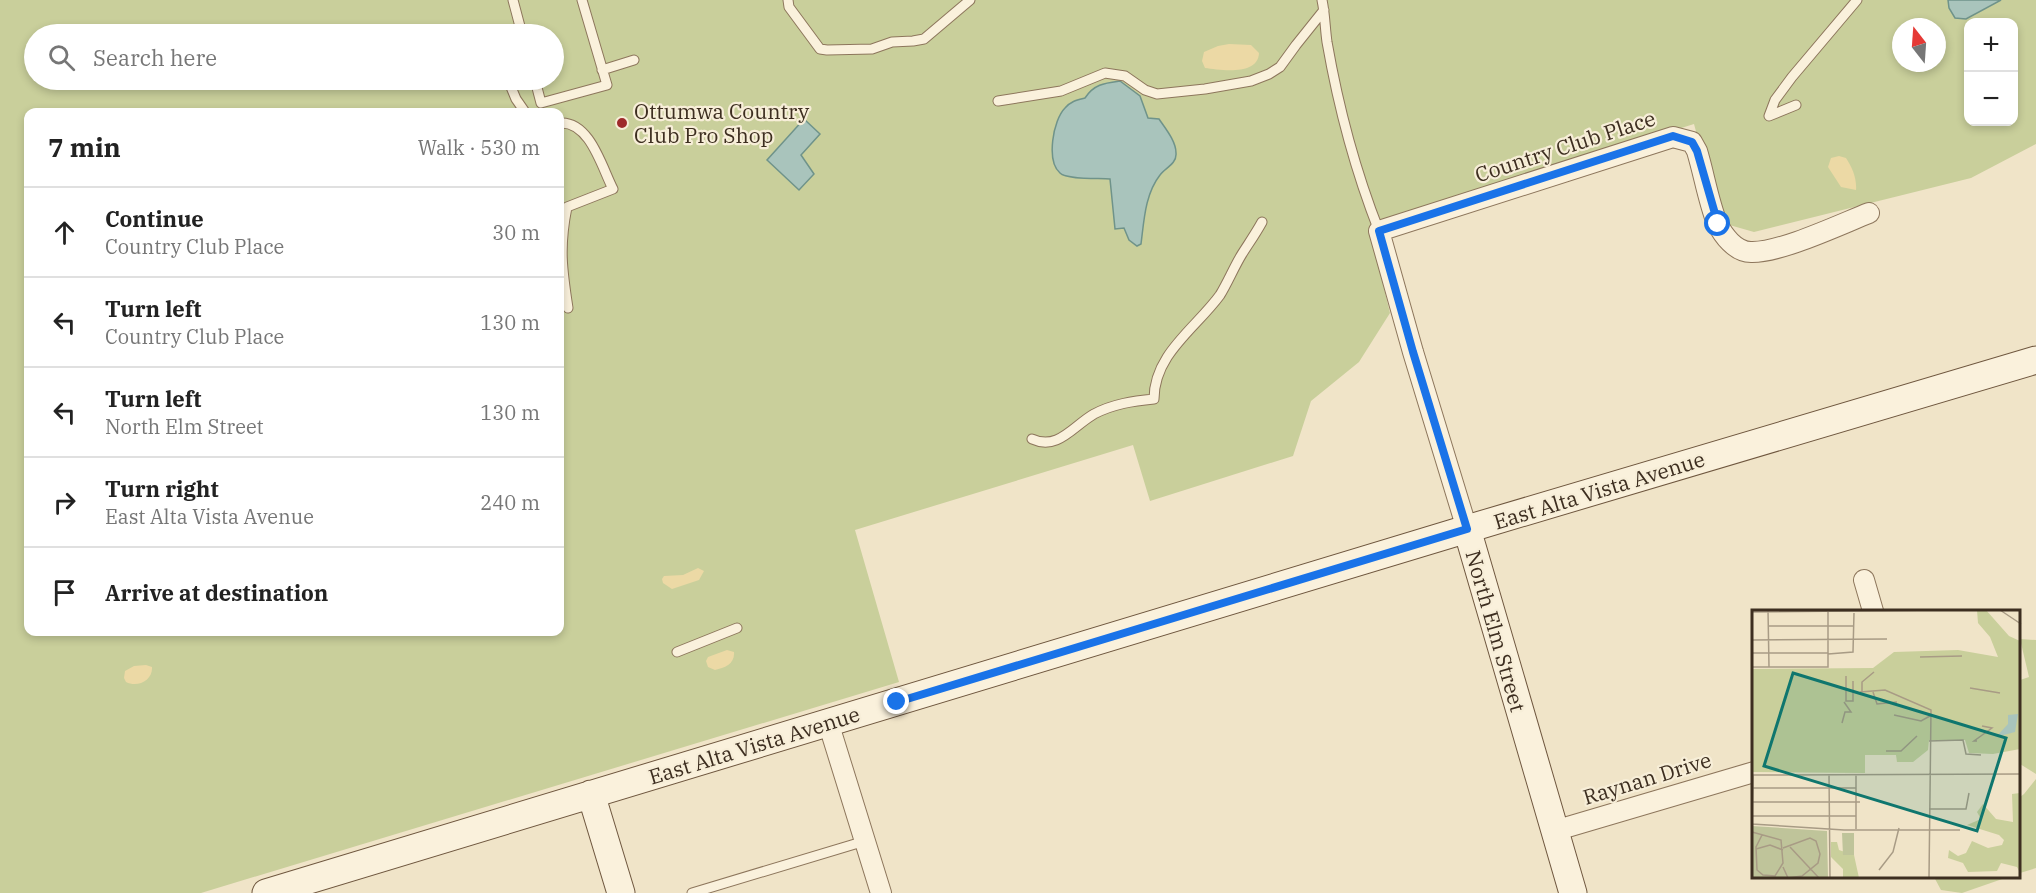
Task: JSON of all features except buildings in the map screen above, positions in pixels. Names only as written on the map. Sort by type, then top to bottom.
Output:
[{"type":"main road","name":"East Alta Vista Avenue","points":[[266,893],[1467,529],[2036,360]]},
{"type":"main road","name":"North Elm Street","points":[[1467,529],[1573,893]]},
{"type":"main road","points":[[591,794],[621,893]]},
{"type":"street","name":"Country Club Place","points":[[1379,231],[1673,136],[1692,142],[1697,151],[1718,224],[1731,243],[1739,248],[1750,252],[1776,247],[1869,213]]},
{"type":"street","name":"North Elm Street","points":[[1379,231],[1467,529]]},
{"type":"street","points":[[1864,580],[1873,610]]},
{"type":"street","points":[[828,722],[881,893]]},
{"type":"street","name":"Raynan Drive","points":[[1554,831],[1752,773]]},
{"type":"lane","points":[[513,0],[519,24]]},
{"type":"lane","points":[[538,90],[541,103],[607,85],[582,0]]},
{"type":"lane","points":[[788,0],[789,7],[820,49],[827,50],[872,49],[892,42],[924,39],[969,0]]},
{"type":"lane","points":[[1796,105],[1769,116],[1775,100],[1786,85],[1857,0]]},
{"type":"lane","points":[[998,101],[1061,91],[1106,73],[1125,76],[1145,90],[1157,94],[1251,81],[1280,67],[1323,5]]},
{"type":"lane","points":[[1323,5],[1327,40],[1341,107],[1379,231]]},
{"type":"lane","points":[[602,70],[634,60]]},
{"type":"lane","points":[[512,90],[522,108]]},
{"type":"lane","points":[[564,123],[579,129],[596,150],[613,189],[567,207],[564,220]]},
{"type":"lane","points":[[1032,439],[1040,442],[1055,442],[1093,415],[1112,406],[1154,399],[1154,391],[1162,368],[1177,342],[1218,296],[1262,222]]},
{"type":"lane","points":[[564,281],[568,308]]},
{"type":"lane","points":[[676,652],[737,628]]},
{"type":"lane","points":[[692,893],[865,841]]},
{"type":"green space","points":[[0,0],[2036,0],[2036,144],[1971,178],[1754,232],[1726,224],[1714,198],[1694,124],[1369,226],[1390,313],[1359,362],[1311,401],[1293,456],[1150,501],[1133,445],[855,530],[899,682],[201,893],[0,893]]},
{"type":"green space","points":[[2021,639],[2036,640],[2036,774],[2021,765],[2021,680],[2029,677]]},
{"type":"green space","points":[[2036,779],[2036,868],[2021,873],[2021,796]]},
{"type":"green space","points":[[1935,878],[2005,878],[1962,893],[1941,890]]},
{"type":"sand","points":[[1229,44],[1251,45],[1259,53],[1257,60],[1252,65],[1238,70],[1205,68],[1202,61],[1204,52]]},
{"type":"sand","points":[[1839,156],[1846,158],[1850,165],[1855,177],[1856,190],[1841,187],[1828,167],[1831,158]]},
{"type":"sand","points":[[698,568],[704,571],[699,580],[672,589],[663,583],[664,576],[683,575]]},
{"type":"sand","points":[[727,650],[734,652],[733,660],[729,665],[715,670],[708,667],[706,661],[708,657]]},
{"type":"sand","points":[[134,666],[152,667],[152,672],[144,682],[131,684],[126,682],[125,671]]},
{"type":"water","points":[[1948,0],[2001,0],[1964,19],[1955,18],[1949,8]]},
{"type":"water","points":[[1120,81],[1140,96],[1148,118],[1159,119],[1176,148],[1175,160],[1160,175],[1151,191],[1141,244],[1137,246],[1129,240],[1124,228],[1115,229],[1110,179],[1076,178],[1060,173],[1053,159],[1052,150],[1054,131],[1065,108],[1072,102],[1085,98],[1096,87]]},
{"type":"water","points":[[804,119],[820,134],[801,155],[814,174],[799,190],[767,160]]},
{"type":"place","name":"Ottumwa Country Club Pro Shop","points":[[622,123]]},
{"type":"route","points":[[897,702],[1467,529],[1379,231],[1673,136],[1692,142],[1697,151],[1718,224]]}]
